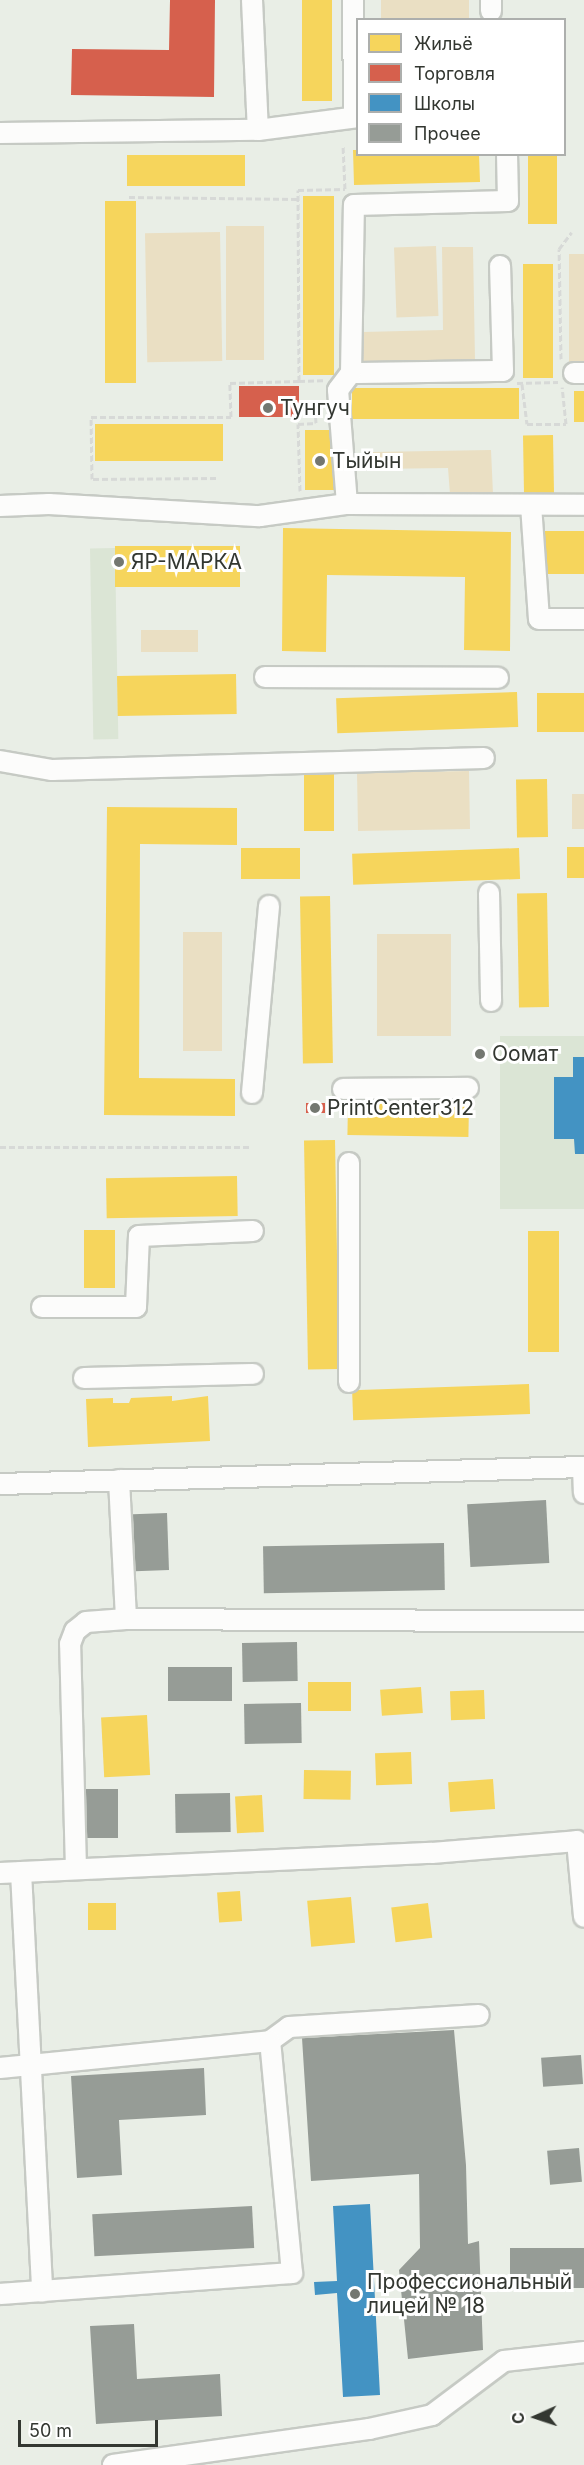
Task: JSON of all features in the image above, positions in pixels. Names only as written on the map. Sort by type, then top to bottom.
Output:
[{"type":"street","points":[[252,0],[258,130]]},
{"type":"street","points":[[0,134],[258,130],[356,117],[353,0]]},
{"type":"street","points":[[347,504],[338,390],[351,373],[354,205],[508,201],[507,156]]},
{"type":"street","points":[[351,373],[503,371],[500,266]]},
{"type":"street","points":[[0,506],[49,504],[260,516],[347,504],[584,505]]},
{"type":"street","points":[[531,505],[539,619],[584,619]]},
{"type":"street","points":[[265,677],[498,678]]},
{"type":"street","points":[[0,761],[52,770],[484,758]]},
{"type":"street","points":[[489,893],[491,1001]]},
{"type":"street","points":[[252,1093],[269,906]]},
{"type":"street","points":[[343,1089],[468,1088]]},
{"type":"street","points":[[349,1163],[349,1382]]},
{"type":"street","points":[[42,1307],[136,1307],[139,1236],[253,1231]]},
{"type":"street","points":[[84,1378],[253,1374]]},
{"type":"street","points":[[0,1484],[583,1467],[584,1493]]},
{"type":"street","points":[[119,1480],[126,1619]]},
{"type":"street","points":[[76,1869],[70,1644],[75,1631],[86,1622],[126,1619],[584,1621]]},
{"type":"street","points":[[0,1873],[432,1853],[577,1841],[584,1917]]},
{"type":"street","points":[[21,1872],[42,2291]]},
{"type":"street","points":[[0,2068],[270,2041],[289,2027],[479,2015]]},
{"type":"street","points":[[0,2294],[292,2273],[270,2041]]},
{"type":"street","points":[[113,2465],[432,2415],[504,2361],[584,2352]]},
{"type":"path","points":[[216,478],[92,479],[91,417],[231,417],[230,383],[299,381],[298,190],[345,189],[344,145]]},
{"type":"path","points":[[129,197],[298,199]]},
{"type":"path","points":[[572,232],[559,249],[573,376],[566,424],[527,424],[522,384],[573,376]]},
{"type":"path","points":[[0,1147],[252,1147]]},
{"type":"shaded area","points":[[381,0],[469,0],[469,18],[381,18]]},
{"type":"shaded area","points":[[226,226],[264,226],[264,360],[226,360]]},
{"type":"shaded area","points":[[220,232],[222,361],[147,362],[145,233]]},
{"type":"shaded area","points":[[436,246],[438,316],[396,317],[394,247]]},
{"type":"shaded area","points":[[442,247],[473,247],[475,360],[363,362],[363,332],[443,330]]},
{"type":"shaded area","points":[[569,254],[584,254],[584,365],[569,365]]},
{"type":"shaded area","points":[[491,450],[493,494],[450,494],[448,468],[373,469],[372,452]]},
{"type":"shaded area","points":[[90,548],[115,548],[118,739],[93,739]]},
{"type":"shaded area","points":[[141,630],[198,630],[198,652],[141,652]]},
{"type":"shaded area","points":[[469,771],[470,829],[358,831],[357,773]]},
{"type":"shaded area","points":[[572,794],[584,794],[584,829],[572,829]]},
{"type":"shaded area","points":[[183,932],[222,932],[222,1051],[183,1051]]},
{"type":"shaded area","points":[[377,934],[451,934],[451,1036],[377,1036]]},
{"type":"shaded area","points":[[500,1036],[584,1036],[584,1209],[500,1209]]},
{"type":"building: Жильё","points":[[302,0],[332,0],[332,101],[302,101]]},
{"type":"building: Жильё","points":[[353,150],[356,150],[356,156],[479,156],[480,182],[354,185]]},
{"type":"building: Жильё","points":[[127,155],[245,155],[245,186],[127,186]]},
{"type":"building: Жильё","points":[[528,156],[557,156],[557,224],[528,224]]},
{"type":"building: Жильё","points":[[303,196],[334,196],[334,375],[303,375]]},
{"type":"building: Жильё","points":[[105,201],[136,201],[136,383],[105,383]]},
{"type":"building: Жильё","points":[[523,264],[553,264],[553,378],[523,378]]},
{"type":"building: Жильё","points":[[352,388],[519,388],[519,419],[352,419]]},
{"type":"building: Жильё","points":[[574,391],[584,391],[584,422],[574,422]]},
{"type":"building: Жильё","points":[[95,424],[223,424],[223,461],[95,461]]},
{"type":"building: Жильё","points":[[305,430],[336,430],[336,490],[305,490]]},
{"type":"building: Жильё","points":[[553,435],[554,493],[524,494],[523,436]]},
{"type":"building: Жильё","points":[[283,528],[511,532],[510,651],[464,650],[465,577],[327,575],[326,652],[282,651]]},
{"type":"building: Жильё","points":[[541,531],[584,531],[584,574],[541,574]]},
{"type":"building: Жильё","points":[[115,546],[240,546],[240,587],[115,587]]},
{"type":"building: Жильё","points":[[236,674],[237,714],[118,716],[117,676]]},
{"type":"building: Жильё","points":[[517,692],[518,727],[337,733],[336,698]]},
{"type":"building: Жильё","points":[[537,693],[584,693],[584,732],[537,732]]},
{"type":"building: Жильё","points":[[304,772],[334,772],[334,831],[304,831]]},
{"type":"building: Жильё","points":[[547,779],[548,837],[517,838],[516,780]]},
{"type":"building: Жильё","points":[[107,807],[237,808],[237,845],[140,844],[139,1078],[235,1079],[235,1116],[104,1115]]},
{"type":"building: Жильё","points":[[567,847],[584,847],[584,878],[567,878]]},
{"type":"building: Жильё","points":[[241,848],[300,848],[300,879],[241,879]]},
{"type":"building: Жильё","points":[[519,848],[520,879],[353,885],[352,854]]},
{"type":"building: Жильё","points":[[547,893],[549,1007],[519,1008],[517,894]]},
{"type":"building: Жильё","points":[[330,896],[333,1063],[303,1063],[300,897]]},
{"type":"building: Жильё","points":[[348,1102],[469,1104],[468,1137],[347,1135]]},
{"type":"building: Жильё","points":[[335,1140],[339,1369],[308,1370],[304,1141]]},
{"type":"building: Жильё","points":[[237,1176],[238,1216],[107,1218],[106,1178]]},
{"type":"building: Жильё","points":[[84,1230],[115,1230],[115,1288],[84,1288]]},
{"type":"building: Жильё","points":[[528,1231],[559,1231],[559,1352],[528,1352]]},
{"type":"building: Жильё","points":[[529,1384],[530,1414],[353,1420],[352,1390]]},
{"type":"building: Жильё","points":[[172,1396],[172,1401],[208,1396],[210,1441],[88,1447],[86,1399],[113,1398],[113,1403],[129,1403],[131,1398]]},
{"type":"building: Жильё","points":[[308,1682],[351,1682],[351,1711],[308,1711]]},
{"type":"building: Жильё","points":[[421,1687],[423,1713],[382,1716],[380,1690]]},
{"type":"building: Жильё","points":[[484,1690],[485,1719],[451,1720],[450,1691]]},
{"type":"building: Жильё","points":[[147,1715],[150,1775],[104,1777],[101,1717]]},
{"type":"building: Жильё","points":[[411,1752],[412,1784],[376,1785],[375,1753]]},
{"type":"building: Жильё","points":[[304,1770],[351,1771],[350,1800],[303,1799]]},
{"type":"building: Жильё","points":[[493,1779],[495,1809],[450,1812],[448,1782]]},
{"type":"building: Жильё","points":[[262,1795],[264,1832],[237,1833],[235,1796]]},
{"type":"building: Жильё","points":[[240,1891],[242,1921],[219,1923],[217,1893]]},
{"type":"building: Жильё","points":[[351,1897],[355,1943],[311,1947],[307,1901]]},
{"type":"building: Жильё","points":[[88,1903],[116,1903],[116,1930],[88,1930]]},
{"type":"building: Жильё","points":[[428,1903],[432,1938],[396,1942],[391,1908]]},
{"type":"building: Торговля","points":[[170,0],[215,0],[214,97],[71,95],[72,49],[169,50]]},
{"type":"building: Торговля","points":[[239,386],[299,386],[299,417],[239,417]]},
{"type":"building: Торговля","name":"PrintCenter312","points":[[306,1103],[325,1103],[325,1113],[306,1113]]},
{"type":"building: Школы","points":[[573,1057],[584,1057],[584,1154],[575,1154],[574,1139],[554,1139],[554,1077],[573,1077]]},
{"type":"building: Школы","points":[[370,2204],[380,2395],[343,2397],[337,2293],[315,2295],[314,2282],[337,2281],[333,2206]]},
{"type":"building: Прочее","points":[[546,1500],[549,1563],[470,1567],[467,1504]]},
{"type":"building: Прочее","points":[[167,1513],[169,1570],[135,1571],[133,1514]]},
{"type":"building: Прочее","points":[[444,1543],[445,1590],[264,1593],[263,1546]]},
{"type":"building: Прочее","points":[[297,1642],[298,1681],[243,1682],[242,1643]]},
{"type":"building: Прочее","points":[[168,1667],[232,1667],[232,1701],[168,1701]]},
{"type":"building: Прочее","points":[[301,1703],[302,1743],[245,1744],[244,1704]]},
{"type":"building: Прочее","points":[[83,1789],[118,1789],[118,1838],[83,1838]]},
{"type":"building: Прочее","points":[[230,1793],[231,1832],[176,1833],[175,1794]]},
{"type":"building: Прочее","points":[[454,2030],[466,2165],[468,2244],[479,2241],[483,2350],[408,2359],[399,2270],[420,2248],[419,2174],[311,2181],[302,2038]]},
{"type":"building: Прочее","points":[[581,2055],[583,2084],[543,2087],[541,2058]]},
{"type":"building: Прочее","points":[[204,2068],[206,2115],[119,2120],[122,2175],[77,2178],[71,2076]]},
{"type":"building: Прочее","points":[[579,2148],[582,2182],[550,2185],[547,2151]]},
{"type":"building: Прочее","points":[[252,2206],[254,2248],[94,2256],[92,2214]]},
{"type":"building: Прочее","points":[[510,2248],[584,2248],[584,2288],[510,2288]]},
{"type":"building: Прочее","points":[[134,2324],[137,2379],[220,2374],[222,2416],[96,2424],[90,2326]]},
{"type":"place","name":"Тунгуч","points":[[268,408]]},
{"type":"place","name":"Тыйын","points":[[320,461]]},
{"type":"place","name":"ЯР-МАРКА","points":[[119,562]]},
{"type":"place","name":"Оомат","points":[[480,1054]]},
{"type":"place","name":"PrintCenter312","points":[[315,1108]]},
{"type":"place","name":"Профессиональный лицей № 18","points":[[355,2294]]}]
